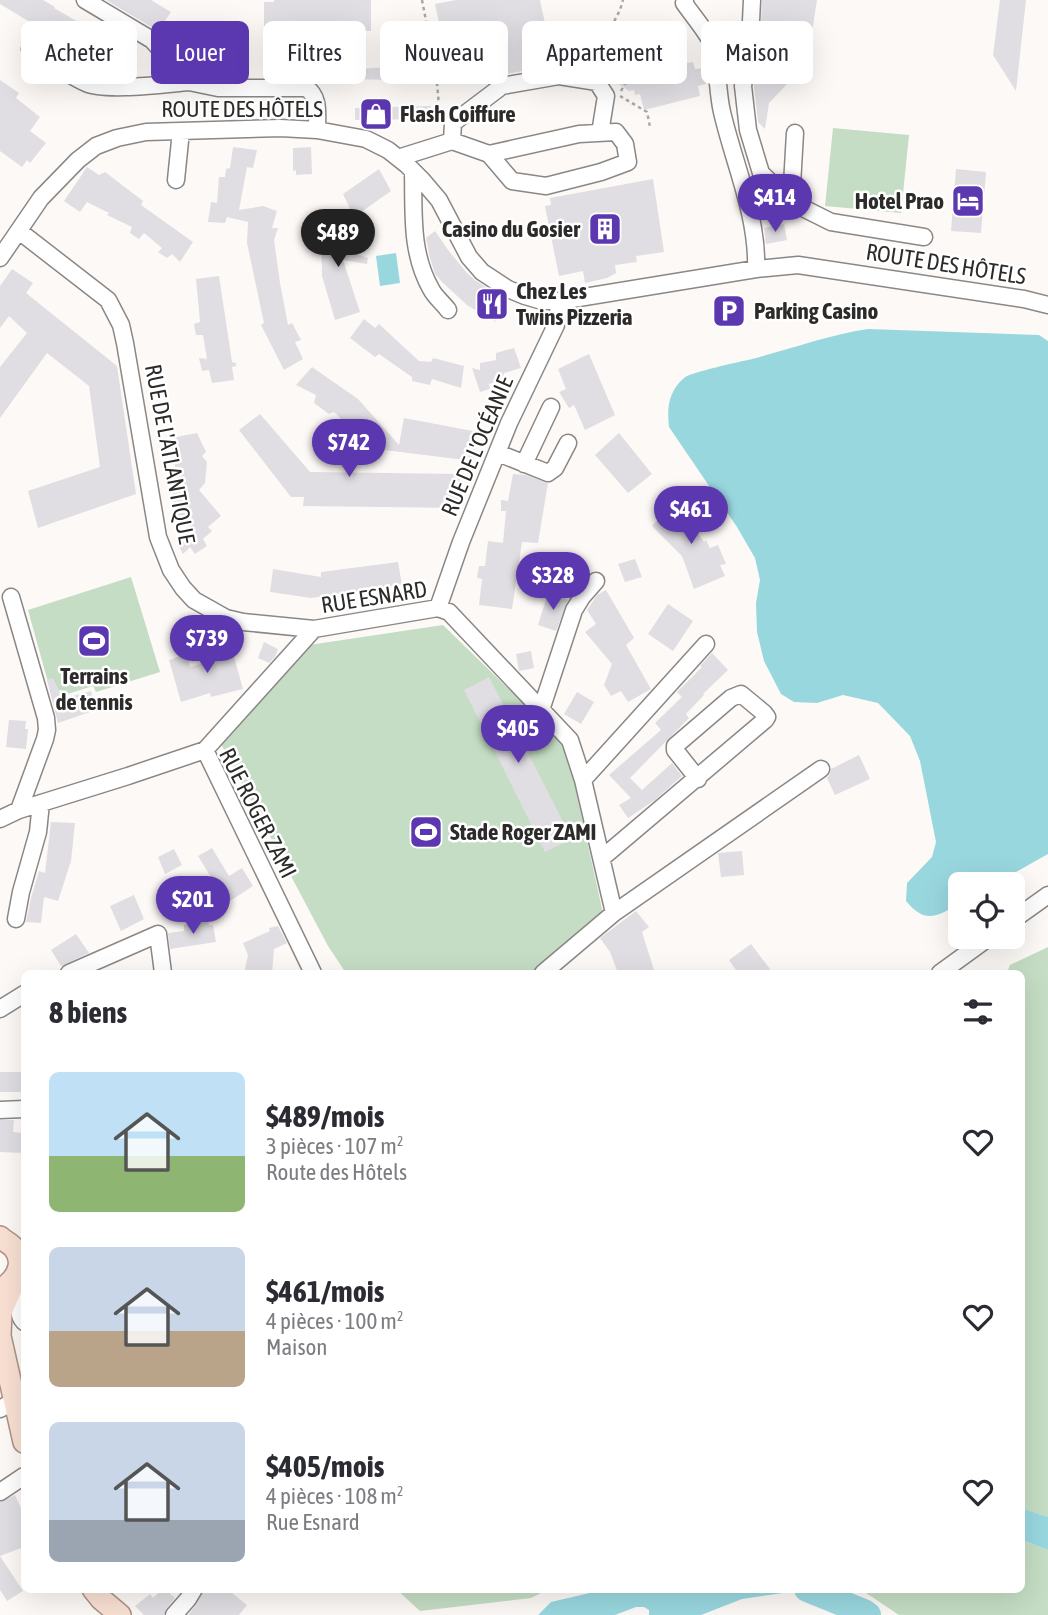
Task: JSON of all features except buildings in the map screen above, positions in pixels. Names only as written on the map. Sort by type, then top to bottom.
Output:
[{"type":"main road","points":[[9,1244],[20,1266],[9,1281],[1,1312],[0,1336],[7,1405],[21,1435]]},
{"type":"main road","points":[[97,1593],[120,1615]]},
{"type":"street","points":[[85,0],[151,39]]},
{"type":"street","points":[[685,0],[684,4],[709,38],[713,50],[722,111],[757,251],[756,269]]},
{"type":"street","points":[[752,0],[750,42],[743,86],[748,130],[761,173],[791,202],[831,222],[924,237]]},
{"type":"street","points":[[452,141],[453,122],[502,86],[559,76],[597,82],[606,96],[600,133]]},
{"type":"street","points":[[87,84],[113,87],[159,84]]},
{"type":"street","points":[[199,84],[218,88],[306,88],[312,91],[316,102],[317,130]]},
{"type":"street","name":"ROUTE DES HÔTELS","points":[[0,258],[41,198],[78,160],[96,146],[146,132],[280,128],[317,130],[366,139],[388,150],[414,171],[439,201],[469,257],[482,272],[517,293],[542,301],[559,301],[756,269],[798,265],[1024,299],[1048,305]]},
{"type":"street","points":[[176,180],[181,131]]},
{"type":"street","points":[[398,158],[452,141],[489,154],[512,181],[546,186],[601,173],[628,162],[625,144],[616,132],[579,134],[489,154]]},
{"type":"street","points":[[791,202],[795,134]]},
{"type":"street","points":[[414,171],[415,246],[420,266],[432,291],[448,310]]},
{"type":"street","name":"RUE DE L'ATLANTIQUE","points":[[19,231],[103,295],[114,309],[125,343],[158,537],[171,570],[183,588],[194,600],[226,618],[314,629]]},
{"type":"street","name":"RUE DE L'OCÉANIE","points":[[438,608],[461,542],[509,423],[556,325],[559,301]]},
{"type":"street","points":[[524,464],[551,407]]},
{"type":"street","points":[[498,453],[551,472],[568,443]]},
{"type":"street","points":[[541,710],[574,610],[596,581]]},
{"type":"street","points":[[11,597],[46,718],[47,730],[19,810]]},
{"type":"street","name":"RUE ESNARD","points":[[205,750],[314,629],[438,608],[449,612],[570,740],[583,780],[614,913]]},
{"type":"street","points":[[583,780],[706,643]]},
{"type":"street","points":[[602,858],[698,779],[767,717],[741,694],[731,698],[675,746],[675,750],[698,779]]},
{"type":"street","name":"RUE ROGER ZAMI","points":[[0,820],[19,810],[205,750],[312,970]]},
{"type":"street","points":[[546,970],[614,913],[821,769]]},
{"type":"street","points":[[16,919],[38,832],[41,803]]},
{"type":"street","points":[[1025,911],[1048,895]]},
{"type":"street","points":[[76,970],[158,934],[163,970]]},
{"type":"street","points":[[944,970],[973,949]]},
{"type":"street","points":[[0,1009],[21,996]]},
{"type":"street","points":[[0,1110],[21,1109]]},
{"type":"street","points":[[0,1492],[21,1478]]},
{"type":"street","points":[[174,1615],[192,1593]]},
{"type":"path","points":[[422,0],[436,72],[440,124]]},
{"type":"path","points":[[623,0],[606,37],[641,56],[618,96],[647,112],[650,127]]},
{"type":"green space","points":[[833,128],[909,135],[901,213],[825,206]]},
{"type":"green space","name":"Terrains de tennis","points":[[131,577],[160,672],[96,692],[93,686],[64,695],[61,690],[51,693],[28,610]]},
{"type":"green space","name":"Stade Roger ZAMI","points":[[443,625],[566,745],[604,918],[543,970],[344,970],[328,946],[221,744],[309,645]]},
{"type":"green space","points":[[1048,947],[1048,1517],[1025,1509],[1025,970],[1008,970],[1010,965]]},
{"type":"green space","points":[[1025,1541],[1048,1550],[1048,1615],[899,1615],[866,1593],[1025,1593]]},
{"type":"green space","points":[[400,1593],[541,1593],[531,1598],[420,1611]]},
{"type":"water","points":[[396,253],[400,283],[380,286],[376,256]]},
{"type":"water","points":[[868,329],[1039,335],[1048,341],[1048,854],[1016,872],[948,872],[948,910],[932,916],[913,909],[906,901],[907,883],[932,857],[936,842],[920,761],[910,736],[878,703],[843,695],[817,703],[794,702],[781,694],[764,661],[757,632],[756,603],[760,580],[755,558],[669,427],[672,395],[684,378],[705,370]]},
{"type":"water","points":[[1025,1509],[1048,1517],[1048,1550],[1025,1541]]},
{"type":"water","points":[[590,1593],[783,1593],[742,1599],[701,1615],[649,1615],[649,1610],[636,1607],[615,1615],[538,1615],[551,1602]]},
{"type":"waterway","points":[[817,1593],[868,1615]]},
{"type":"place","name":"Flash Coiffure","points":[[376,114]]},
{"type":"place","name":"Hotel Prao","points":[[968,201]]},
{"type":"place","name":"Casino du Gosier","points":[[605,229]]},
{"type":"place","name":"Chez Les Twins Pizzeria","points":[[492,304]]},
{"type":"place","name":"Parking Casino","points":[[729,311]]},
{"type":"place","name":"Terrains de tennis","points":[[94,641]]},
{"type":"place","name":"Stade Roger ZAMI","points":[[426,832]]}]
